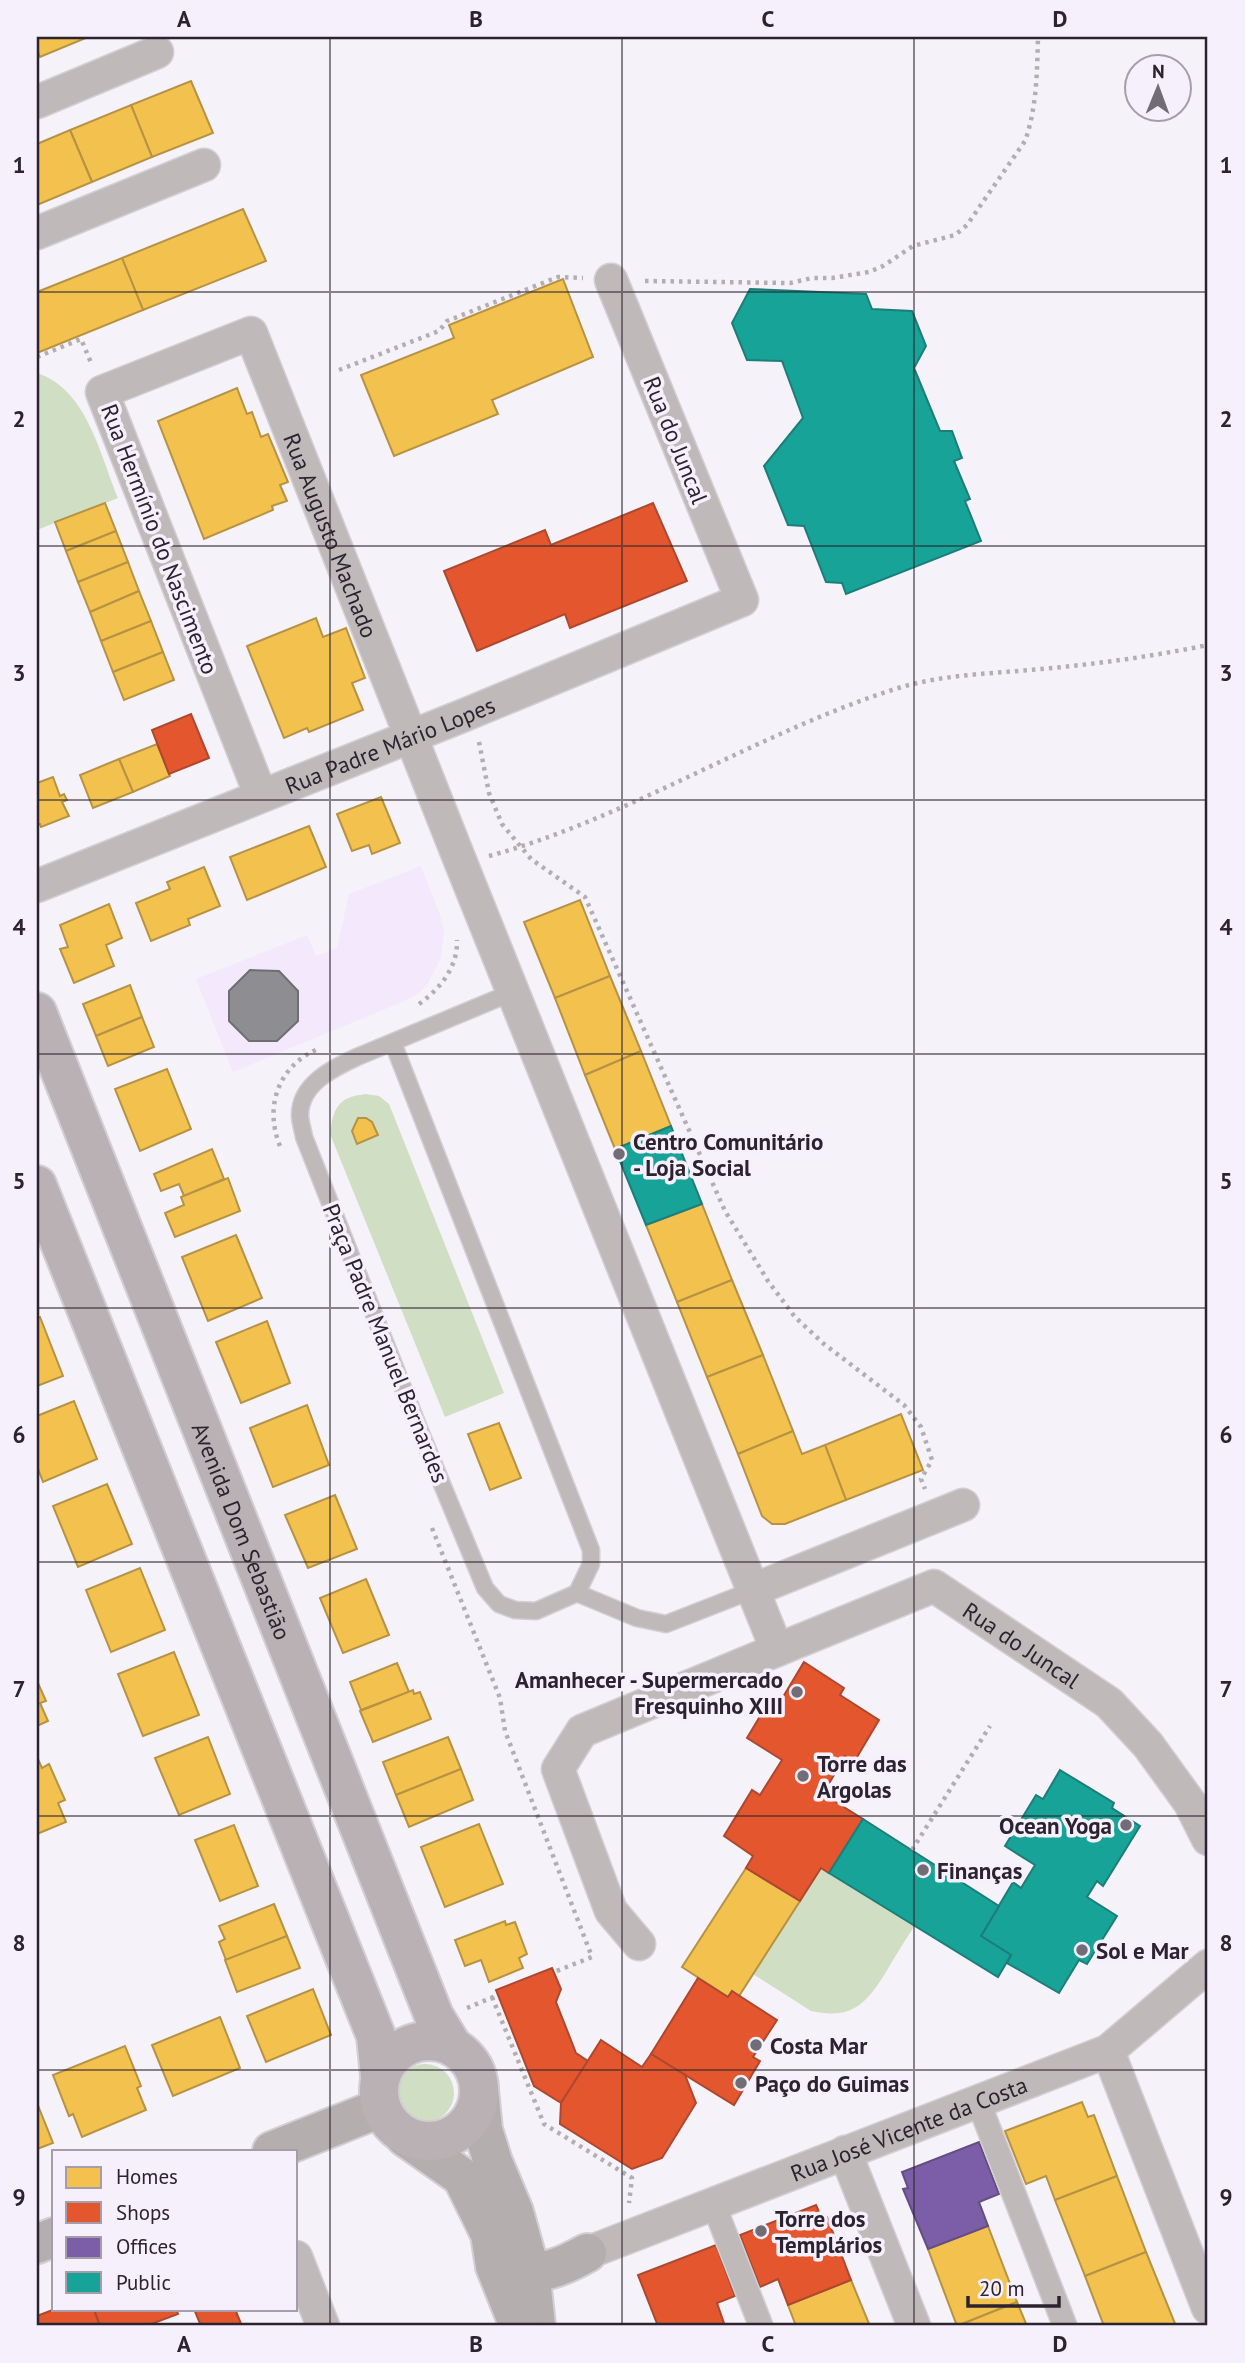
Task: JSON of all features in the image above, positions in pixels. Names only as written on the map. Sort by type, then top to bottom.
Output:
[{"type":"main road","name":"Avenida Dom Sebastião","points":[[37,1012],[435,2016],[453,2047]]},
{"type":"main road","points":[[37,1185],[376,2036],[380,2091],[390,2125],[463,2178],[502,2223],[529,2230],[543,2240],[561,2247],[587,2253]]},
{"type":"main road","points":[[274,2150],[380,2091],[389,2060],[402,2048],[420,2042],[438,2041],[453,2047],[472,2065],[480,2090],[483,2130],[493,2162],[502,2223],[513,2262],[530,2270],[544,2271],[561,2267],[587,2253]]},
{"type":"main road","points":[[405,2137],[424,2142],[441,2141],[457,2134],[469,2123],[477,2107],[480,2090]]},
{"type":"main road","points":[[502,2223],[495,2266],[519,2326]]},
{"type":"main road","points":[[530,2270],[536,2326]]},
{"type":"street","points":[[37,102],[158,52]]},
{"type":"street","points":[[37,233],[204,165]]},
{"type":"street","name":"Rua do Juncal","points":[[611,280],[742,600]]},
{"type":"street","name":"Rua Hermínio do Nascimento","points":[[251,332],[102,393],[261,796]]},
{"type":"street","name":"Rua Augusto Machado","points":[[251,332],[411,737]]},
{"type":"street","name":"Rua Padre Mário Lopes","points":[[37,886],[411,737],[742,600]]},
{"type":"street","points":[[411,737],[777,1650],[582,1731],[558,1769],[611,1911],[639,1944]]},
{"type":"street","points":[[753,1590],[950,1511]]},
{"type":"street","name":"Rua do Juncal","points":[[777,1650],[934,1586],[1109,1703],[1148,1745],[1191,1803],[1208,1839]]},
{"type":"street","name":"Rua José Vicente da Costa","points":[[587,2253],[1108,2050],[1208,1966]]},
{"type":"street","points":[[1108,2050],[1208,2308]]},
{"type":"street","points":[[978,2101],[1065,2326]]},
{"type":"street","points":[[845,2152],[914,2326]]},
{"type":"street","points":[[713,2203],[761,2326]]},
{"type":"street","points":[[298,2262],[323,2326]]},
{"type":"lane","name":"Praça Padre Manuel Bernardes","points":[[513,992],[339,1065],[309,1088],[299,1114],[304,1137],[485,1588],[499,1604],[536,1611],[577,1593]]},
{"type":"lane","points":[[393,1042],[591,1550],[592,1564],[577,1593],[637,1618],[666,1624],[753,1590]]},
{"type":"path","points":[[339,370],[439,331],[447,321],[558,277],[790,284],[813,278],[852,275],[883,266],[913,246],[955,235],[967,225],[1025,141],[1037,80],[1038,37]]},
{"type":"path","points":[[37,357],[81,339],[102,393]]},
{"type":"path","points":[[461,863],[520,847],[590,822],[819,718],[897,688],[948,676],[1114,661],[1208,645]]},
{"type":"path","points":[[467,714],[480,744],[489,793],[502,824],[539,866],[584,897],[725,1211],[795,1317],[824,1344],[904,1405],[921,1427],[932,1460],[930,1468],[921,1479],[950,1511]]},
{"type":"path","points":[[412,1010],[435,992],[451,969],[457,937]]},
{"type":"path","points":[[285,1158],[275,1133],[272,1112],[275,1093],[284,1075],[296,1063],[324,1046]]},
{"type":"path","points":[[428,1517],[500,1698],[505,1731],[592,1957],[554,1972]]},
{"type":"path","points":[[912,1850],[990,1726]]},
{"type":"path","points":[[492,1997],[544,2124],[632,2178],[628,2215]]},
{"type":"shaded area","points":[[421,866],[444,931],[441,958],[428,983],[419,993],[233,1072],[196,979],[307,935],[316,956],[337,948],[349,894]]},
{"type":"green space","points":[[37,373],[54,381],[80,408],[90,425],[118,498],[37,530]]},
{"type":"green space","points":[[366,1094],[379,1096],[389,1104],[504,1393],[445,1417],[330,1134],[333,1117],[339,1105],[349,1098]]},
{"type":"green space","points":[[821,1868],[915,1925],[872,1993],[856,2007],[837,2013],[811,2011],[753,1974]]},
{"type":"green space","points":[[425,2064],[436,2066],[449,2077],[454,2093],[452,2104],[441,2117],[425,2122],[414,2120],[401,2109],[396,2093],[398,2082],[409,2069]]},
{"type":"building: Homes","points":[[37,37],[88,37],[40,57]]},
{"type":"building: Homes","points":[[191,81],[213,133],[152,157],[131,105]]},
{"type":"building: Homes","points":[[131,105],[152,157],[92,182],[70,130]]},
{"type":"building: Homes","points":[[70,130],[92,182],[37,205],[37,144]]},
{"type":"building: Homes","points":[[243,209],[266,261],[143,310],[122,258]]},
{"type":"building: Homes","points":[[122,258],[143,310],[37,353],[37,292]]},
{"type":"building: Homes","points":[[563,279],[593,357],[492,400],[498,414],[394,456],[361,375],[454,338],[449,325]]},
{"type":"building: Homes","points":[[237,388],[247,414],[252,412],[261,437],[268,434],[288,482],[280,485],[287,501],[272,506],[273,510],[204,539],[158,421]]},
{"type":"building: Homes","points":[[105,503],[116,531],[66,551],[55,522]]},
{"type":"building: Homes","points":[[116,531],[128,562],[78,582],[66,551]]},
{"type":"building: Homes","points":[[128,562],[139,591],[90,612],[78,582]]},
{"type":"building: Homes","points":[[139,591],[151,621],[101,641],[90,612]]},
{"type":"building: Homes","points":[[316,618],[323,637],[346,628],[365,678],[352,683],[363,710],[309,732],[307,728],[284,738],[247,646]]},
{"type":"building: Homes","points":[[151,621],[163,652],[113,672],[101,641]]},
{"type":"building: Homes","points":[[163,652],[174,680],[124,700],[113,672]]},
{"type":"building: Homes","points":[[157,744],[170,776],[133,792],[119,759]]},
{"type":"building: Homes","points":[[119,759],[133,792],[93,808],[80,775]]},
{"type":"building: Homes","points":[[53,777],[60,796],[64,794],[67,800],[62,802],[69,816],[41,827],[40,824],[37,825],[37,783]]},
{"type":"building: Homes","points":[[381,797],[400,843],[372,854],[369,845],[352,851],[337,814]]},
{"type":"building: Homes","points":[[309,826],[326,867],[247,900],[230,857]]},
{"type":"building: Homes","points":[[204,867],[220,906],[188,919],[190,925],[151,941],[136,903],[170,889],[167,882]]},
{"type":"building: Homes","points":[[580,900],[610,976],[555,998],[524,922]]},
{"type":"building: Homes","points":[[109,904],[122,938],[106,945],[114,966],[74,983],[60,949],[68,947],[60,925]]},
{"type":"building: Homes","points":[[610,976],[641,1051],[585,1075],[555,998]]},
{"type":"building: Homes","points":[[130,985],[142,1017],[96,1036],[83,1004]]},
{"type":"building: Homes","points":[[142,1017],[154,1047],[108,1066],[96,1036]]},
{"type":"building: Homes","points":[[641,1051],[671,1126],[615,1149],[585,1075]]},
{"type":"building: Homes","points":[[167,1069],[191,1129],[140,1151],[115,1089]]},
{"type":"building: Homes","points":[[358,1118],[366,1118],[372,1122],[378,1135],[357,1144],[352,1131]]},
{"type":"building: Homes","points":[[212,1149],[224,1179],[184,1196],[179,1184],[161,1191],[154,1174]]},
{"type":"building: Homes","points":[[228,1178],[240,1211],[175,1237],[165,1213],[184,1205],[181,1197]]},
{"type":"building: Homes","points":[[702,1204],[732,1280],[677,1302],[646,1225]]},
{"type":"building: Homes","points":[[236,1235],[262,1298],[208,1321],[182,1257]]},
{"type":"building: Homes","points":[[732,1280],[763,1355],[707,1377],[677,1302]]},
{"type":"building: Homes","points":[[40,1317],[63,1376],[37,1386],[37,1318]]},
{"type":"building: Homes","points":[[267,1321],[290,1383],[241,1403],[216,1342]]},
{"type":"building: Homes","points":[[763,1355],[793,1431],[738,1454],[707,1377]]},
{"type":"building: Homes","points":[[74,1401],[97,1459],[43,1482],[37,1466],[37,1416]]},
{"type":"building: Homes","points":[[307,1405],[329,1465],[273,1487],[250,1428]]},
{"type":"building: Homes","points":[[901,1414],[923,1470],[846,1500],[825,1445]]},
{"type":"building: Homes","points":[[499,1423],[521,1478],[490,1490],[468,1434]]},
{"type":"building: Homes","points":[[793,1431],[802,1454],[825,1445],[846,1500],[785,1524],[772,1524],[762,1516],[738,1454]]},
{"type":"building: Homes","points":[[107,1484],[132,1544],[78,1567],[53,1506]]},
{"type":"building: Homes","points":[[335,1495],[357,1549],[308,1568],[285,1515]]},
{"type":"building: Homes","points":[[140,1568],[165,1630],[111,1652],[86,1590]]},
{"type":"building: Homes","points":[[366,1579],[389,1635],[343,1653],[320,1598]]},
{"type":"building: Homes","points":[[174,1652],[199,1715],[143,1736],[118,1674]]},
{"type":"building: Homes","points":[[397,1663],[409,1692],[361,1710],[350,1682]]},
{"type":"building: Homes","points":[[37,1681],[46,1701],[40,1703],[48,1721],[37,1726]]},
{"type":"building: Homes","points":[[413,1690],[414,1694],[420,1692],[431,1719],[373,1742],[360,1711]]},
{"type":"building: Homes","points":[[208,1737],[230,1794],[179,1815],[155,1758]]},
{"type":"building: Homes","points":[[448,1737],[461,1769],[396,1795],[383,1762]]},
{"type":"building: Homes","points":[[37,1757],[42,1768],[49,1764],[65,1800],[58,1803],[66,1822],[37,1834]]},
{"type":"building: Homes","points":[[461,1769],[473,1800],[409,1827],[396,1795]]},
{"type":"building: Homes","points":[[479,1824],[503,1884],[445,1907],[421,1847]]},
{"type":"building: Homes","points":[[234,1825],[258,1886],[220,1901],[195,1840]]},
{"type":"building: Homes","points":[[746,1868],[800,1901],[739,1996],[732,1991],[728,1997],[682,1967]]},
{"type":"building: Homes","points":[[274,1904],[287,1936],[226,1960],[219,1942],[225,1939],[219,1926]]},
{"type":"building: Homes","points":[[505,1921],[506,1925],[515,1922],[527,1954],[519,1958],[523,1968],[489,1982],[481,1960],[465,1966],[455,1940]]},
{"type":"building: Homes","points":[[287,1936],[300,1968],[237,1992],[225,1960]]},
{"type":"building: Homes","points":[[313,1989],[331,2035],[266,2062],[247,2016]]},
{"type":"building: Homes","points":[[220,2017],[240,2068],[173,2096],[152,2045]]},
{"type":"building: Homes","points":[[125,2046],[141,2086],[137,2088],[146,2110],[82,2137],[73,2114],[69,2116],[53,2075]]},
{"type":"building: Homes","points":[[1082,2102],[1088,2117],[1094,2115],[1117,2176],[1055,2200],[1046,2176],[1026,2184],[1005,2131]]},
{"type":"building: Homes","points":[[37,2103],[53,2143],[37,2149]]},
{"type":"building: Homes","points":[[1117,2176],[1146,2252],[1085,2276],[1055,2200]]},
{"type":"building: Homes","points":[[988,2226],[1017,2302],[957,2326],[928,2249]]},
{"type":"building: Homes","points":[[1146,2252],[1176,2326],[1104,2326],[1085,2276]]},
{"type":"building: Homes","points":[[851,2280],[870,2326],[796,2326],[788,2305]]},
{"type":"building: Homes","points":[[1017,2302],[1027,2326],[957,2326]]},
{"type":"building: Shops","points":[[653,503],[687,581],[570,628],[565,614],[477,651],[444,571],[545,530],[551,545]]},
{"type":"building: Shops","points":[[191,714],[209,758],[169,774],[152,730]]},
{"type":"building: Shops","name":"Torre das Argolas","points":[[804,1662],[844,1688],[840,1695],[879,1720],[854,1762],[845,1756],[823,1794],[863,1819],[829,1873],[821,1868],[800,1901],[746,1868],[753,1856],[724,1836],[752,1790],[760,1795],[782,1760],[747,1738],[771,1698],[780,1702]]},
{"type":"building: Shops","points":[[552,1968],[561,1989],[556,2002],[576,2053],[588,2061],[561,2103],[534,2086],[496,1990]]},
{"type":"building: Shops","points":[[698,1978],[728,1997],[732,1991],[777,2020],[753,2057],[760,2061],[734,2105],[651,2054]]},
{"type":"building: Shops","points":[[601,2040],[642,2067],[651,2054],[685,2075],[696,2103],[662,2158],[632,2169],[560,2124],[561,2103]]},
{"type":"building: Shops","points":[[816,2205],[822,2219],[827,2217],[851,2280],[788,2305],[778,2279],[760,2287],[740,2235]]},
{"type":"building: Shops","points":[[716,2245],[735,2296],[717,2303],[725,2326],[658,2326],[638,2275]]},
{"type":"building: Shops","points":[[52,2310],[94,2310],[100,2326],[37,2326],[37,2316]]},
{"type":"building: Shops","points":[[94,2310],[176,2310],[178,2314],[146,2326],[100,2326]]},
{"type":"building: Shops","points":[[194,2310],[235,2310],[242,2326],[201,2326]]},
{"type":"building: Offices","points":[[979,2142],[999,2194],[979,2202],[988,2226],[928,2249],[903,2189],[908,2188],[902,2172]]},
{"type":"building: Public","points":[[750,289],[866,294],[872,309],[912,311],[926,346],[914,368],[940,431],[952,431],[962,458],[954,461],[970,499],[965,501],[981,541],[846,594],[842,583],[826,582],[804,526],[788,525],[764,466],[803,418],[782,361],[747,360],[732,323]]},
{"type":"building: Public","points":[[671,1126],[702,1204],[646,1225],[615,1149]]},
{"type":"building: Public","points":[[1060,1770],[1114,1803],[1112,1808],[1140,1826],[1103,1886],[1097,1881],[1087,1897],[1117,1916],[1087,1964],[1079,1960],[1059,1993],[1007,1963],[1011,1955],[981,1936],[1013,1882],[1021,1888],[1035,1865],[1005,1846],[1036,1795],[1043,1799]]},
{"type":"building: Public","points":[[863,1819],[999,1906],[981,1936],[1011,1955],[998,1977],[829,1873]]},
{"type":"building: Industry","points":[[250,970],[279,971],[298,991],[298,1021],[277,1041],[249,1041],[229,1021],[229,991]]},
{"type":"place","name":"Centro Comunitário - Loja Social","points":[[619,1154]]},
{"type":"place","name":"Amanhecer - Supermercado Fresquinho XIII","points":[[797,1692]]},
{"type":"place","name":"Torre das Argolas","points":[[803,1776]]},
{"type":"place","name":"Ocean Yoga","points":[[1126,1825]]},
{"type":"place","name":"Finanças","points":[[923,1870]]},
{"type":"place","name":"Sol e Mar","points":[[1082,1950]]},
{"type":"place","name":"Costa Mar","points":[[756,2045]]},
{"type":"place","name":"Paço do Guimas","points":[[741,2083]]},
{"type":"place","name":"Torre dos Templários","points":[[761,2231]]}]
